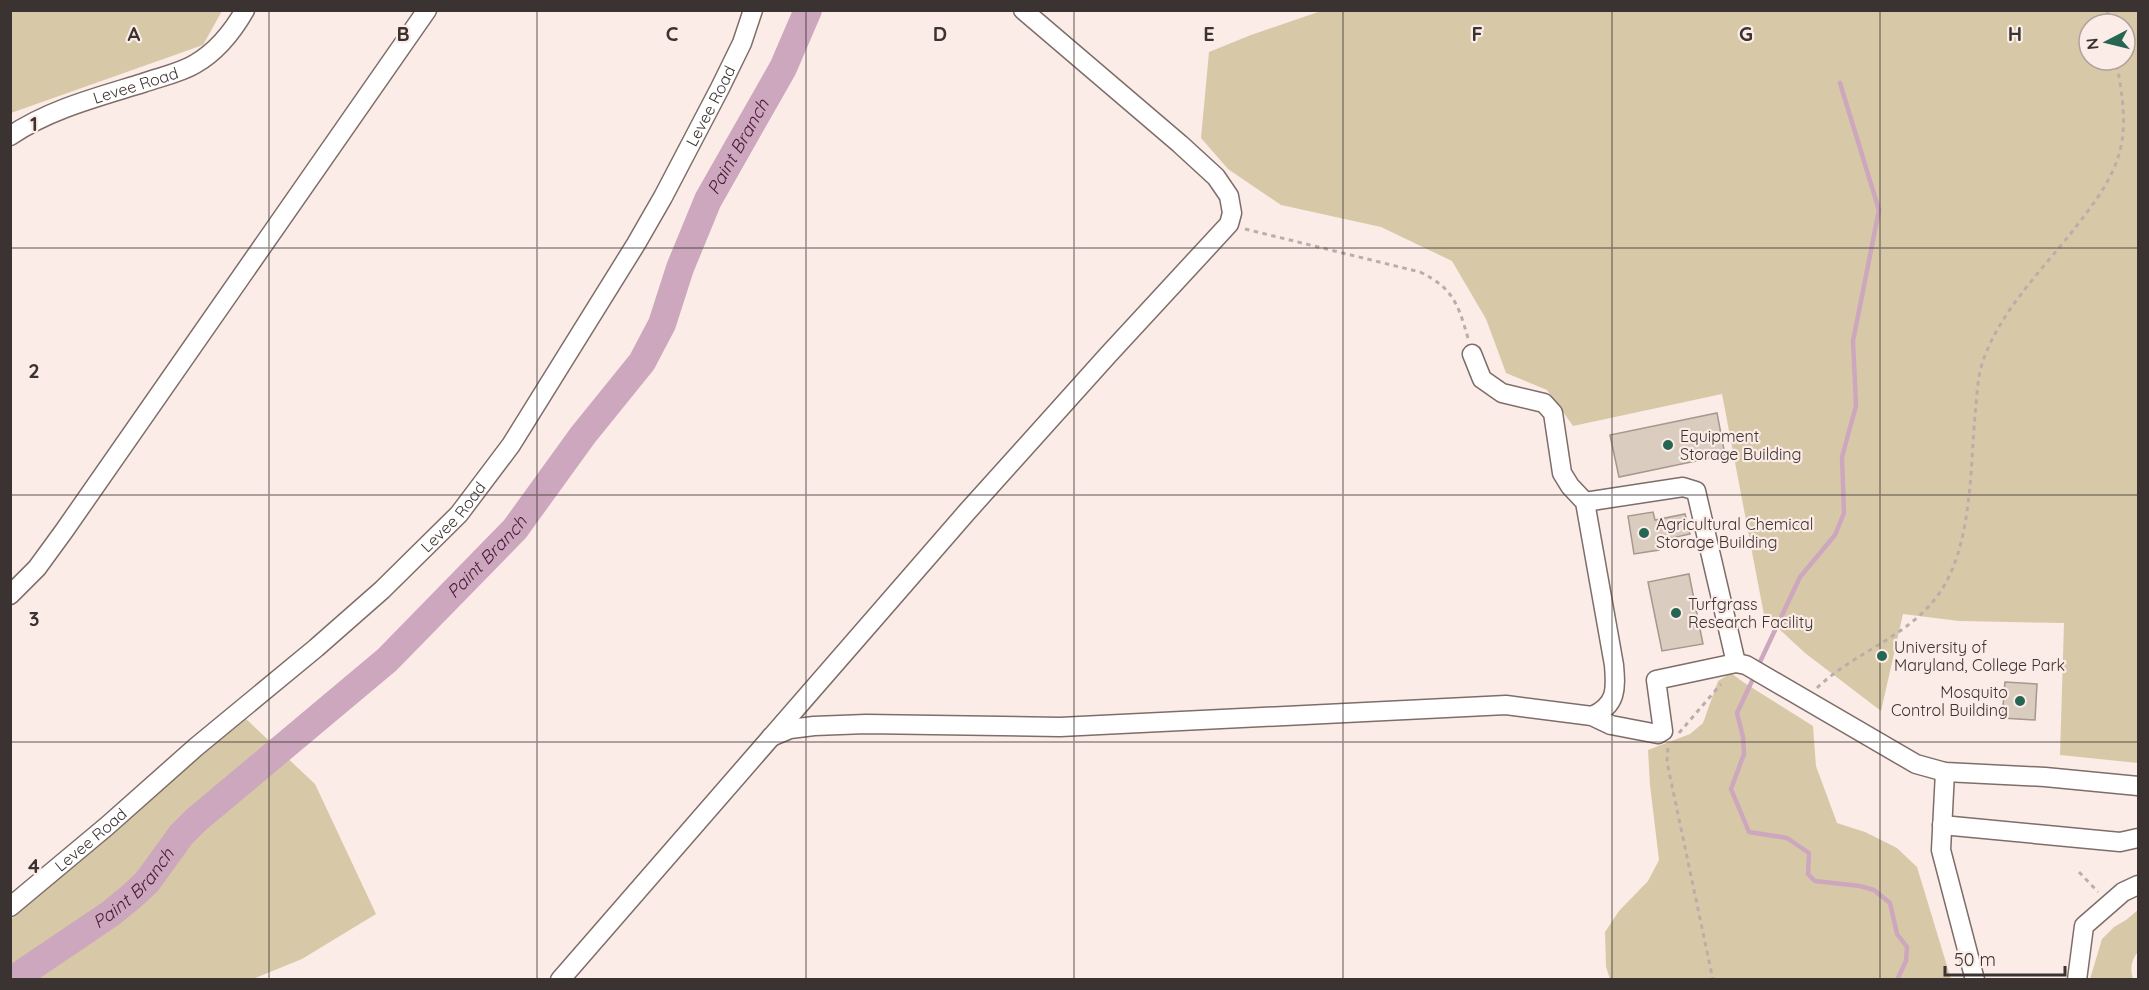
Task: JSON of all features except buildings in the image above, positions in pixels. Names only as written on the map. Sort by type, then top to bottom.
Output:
[{"type":"lane","name":"Levee Road","points":[[10,136],[28,124],[78,103],[194,64],[216,48],[236,26],[245,10]]},
{"type":"lane","points":[[10,595],[37,568],[64,531],[427,10]]},
{"type":"lane","name":"Levee Road","points":[[10,907],[107,826],[196,747],[316,648],[382,590],[459,514],[511,445],[636,244],[672,181],[720,88],[742,43],[753,10]]},
{"type":"lane","points":[[561,980],[1005,469],[1229,225],[1232,213],[1229,196],[1215,177],[1180,144],[1023,10]]},
{"type":"lane","points":[[1472,354],[1482,379],[1502,393],[1544,403],[1553,413],[1562,473],[1570,486],[1585,502],[1616,687],[1611,703],[1592,716]]},
{"type":"lane","points":[[1585,502],[1683,487],[1696,491],[1736,663]]},
{"type":"lane","points":[[771,737],[790,729],[814,726],[866,724],[1060,727],[1506,705],[1592,716],[1611,724],[1658,734],[1663,731],[1656,680],[1736,663],[1746,665],[1916,764],[1945,772],[2045,777],[2139,786]]},
{"type":"lane","points":[[1945,772],[1941,850],[1975,980]]},
{"type":"lane","points":[[1942,825],[2120,842],[2139,838]]},
{"type":"lane","points":[[2077,980],[2084,926],[2123,892],[2139,885]]},
{"type":"path","points":[[1805,700],[1820,685],[1850,663],[1901,632],[1919,618],[1938,595],[1952,572],[1961,544],[1977,393],[1983,362],[1997,331],[2019,299],[2096,202],[2113,170],[2122,142],[2124,103],[2119,72]]},
{"type":"path","points":[[1229,225],[1420,272],[1440,282],[1453,299],[1462,317],[1472,354]]},
{"type":"path","points":[[1677,735],[1734,669],[1736,663]]},
{"type":"path","points":[[1670,743],[1666,751],[1667,762],[1713,980]]},
{"type":"shaded area","points":[[10,11],[222,11],[203,45],[11,113]]},
{"type":"shaded area","name":"University of Maryland, College Park","points":[[1321,11],[2138,11],[2138,763],[2060,755],[2064,623],[1959,621],[1903,614],[1881,711],[1805,653],[1764,615],[1722,394],[1573,426],[1547,390],[1506,373],[1486,319],[1452,261],[1381,227],[1281,205],[1228,169],[1201,138],[1209,52]]},
{"type":"shaded area","points":[[1731,673],[1813,726],[1816,766],[1837,823],[1865,832],[1897,848],[1917,867],[1951,979],[1610,979],[1606,967],[1605,932],[1619,911],[1648,881],[1659,860],[1648,750],[1690,734],[1703,723],[1718,681]]},
{"type":"shaded area","points":[[245,718],[315,784],[376,914],[302,959],[250,980],[11,979],[10,920]]},
{"type":"shaded area","points":[[2138,910],[2138,952],[2132,965],[2133,979],[2090,979],[2102,939],[2114,927]]},
{"type":"waterway","name":"Paint Branch","points":[[12,980],[110,914],[132,896],[147,882],[181,835],[196,820],[387,660],[515,529],[583,435],[642,362],[662,324],[680,268],[708,200],[783,68],[808,10]]},
{"type":"waterway","points":[[1760,662],[1800,577],[1835,535],[1844,513],[1842,457],[1856,406],[1853,341],[1879,210],[1840,83]]},
{"type":"waterway","points":[[1752,681],[1737,713],[1743,737],[1744,754],[1731,789],[1749,832],[1787,838],[1809,853],[1808,874],[1815,881],[1860,886],[1874,890],[1890,903],[1897,934],[1907,947],[1906,961],[1897,980]]},
{"type":"place","name":"Equipment Storage Building","points":[[1668,445]]},
{"type":"place","name":"Agricultural Chemical Storage Building","points":[[1644,533]]},
{"type":"place","name":"Turfgrass Research Facility","points":[[1676,613]]},
{"type":"place","name":"University of Maryland, College Park","points":[[1882,656]]},
{"type":"place","name":"Mosquito Control Building","points":[[2020,701]]}]
